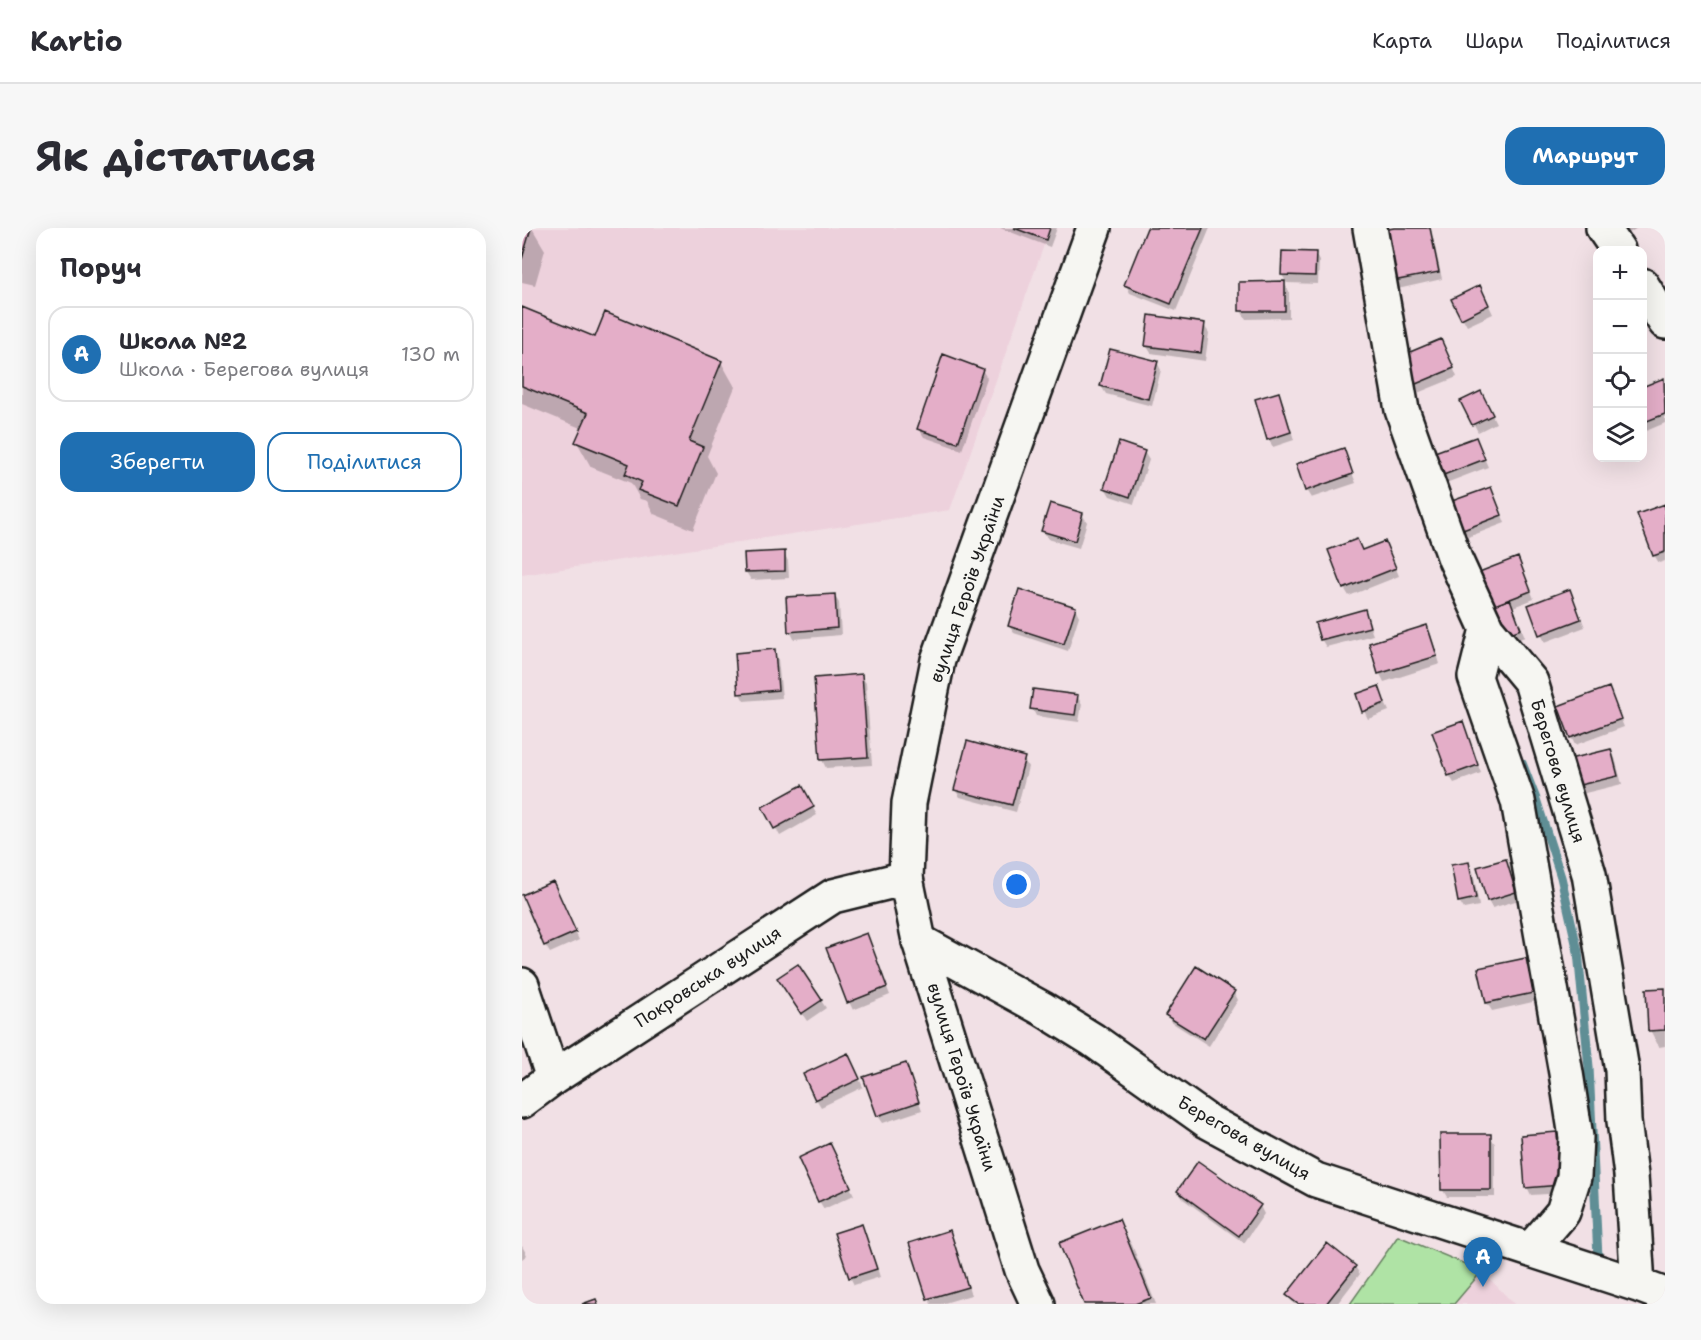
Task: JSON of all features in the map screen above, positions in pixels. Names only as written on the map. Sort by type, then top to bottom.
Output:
[{"type":"street","name":"вулиця Героїв України","points":[[1038,1304],[1022,1270],[919,941],[906,878],[909,803],[938,660],[1094,228]]},
{"type":"street","name":"Берегова вулиця","points":[[919,941],[1043,1009],[1083,1034],[1206,1121],[1316,1180],[1651,1290],[1631,1175],[1624,1121],[1622,1070],[1589,874],[1531,682],[1487,630],[1455,559],[1402,410],[1370,228]]},
{"type":"street","points":[[1603,228],[1615,246]]},
{"type":"street","points":[[1647,293],[1665,322]]},
{"type":"street","points":[[1487,630],[1475,677],[1518,801],[1576,1137],[1574,1177],[1563,1212],[1531,1249]]},
{"type":"street","name":"Покровська вулиця","points":[[522,1101],[553,1078],[833,896],[906,878]]},
{"type":"street","points":[[522,985],[553,1078]]},
{"type":"shaded area","points":[[522,228],[1050,228],[950,510],[522,575]]},
{"type":"shaded area","points":[[1482,1271],[1514,1304],[1454,1304]]},
{"type":"green space","points":[[1398,1236],[1482,1271],[1454,1304],[1350,1304]]},
{"type":"building","points":[[522,228],[531,228],[522,259]]},
{"type":"building","points":[[1014,228],[1050,228],[1046,240]]},
{"type":"building","points":[[1147,228],[1203,228],[1171,304],[1124,285]]},
{"type":"building","points":[[1394,228],[1430,228],[1439,272],[1383,283],[1373,232]]},
{"type":"building","points":[[1282,251],[1316,252],[1315,276],[1281,275]]},
{"type":"building","points":[[1285,281],[1285,311],[1239,311],[1239,282]]},
{"type":"building","points":[[1480,285],[1489,305],[1461,319],[1451,299]]},
{"type":"building","points":[[522,307],[595,337],[605,312],[722,361],[689,441],[703,447],[679,506],[638,490],[642,482],[625,474],[629,464],[575,442],[588,413],[522,386]]},
{"type":"building","points":[[1149,315],[1205,323],[1201,353],[1145,346]]},
{"type":"building","points":[[1441,339],[1454,368],[1404,389],[1391,360]]},
{"type":"building","points":[[1110,349],[1158,361],[1148,399],[1100,386]]},
{"type":"building","points":[[943,354],[983,369],[958,443],[917,429]]},
{"type":"building","points":[[1664,378],[1665,414],[1647,421],[1647,408],[1647,385]]},
{"type":"building","points":[[1481,391],[1493,415],[1472,425],[1460,401]]},
{"type":"building","points":[[1279,392],[1291,432],[1267,440],[1255,399]]},
{"type":"building","points":[[1476,437],[1485,459],[1441,476],[1432,453]]},
{"type":"building","points":[[1119,442],[1145,451],[1130,497],[1104,488]]},
{"type":"building","points":[[1344,448],[1353,474],[1305,491],[1296,464]]},
{"type":"building","points":[[1491,487],[1502,515],[1463,530],[1452,501]]},
{"type":"building","points":[[1050,503],[1083,513],[1075,541],[1041,531]]},
{"type":"building","points":[[1665,504],[1665,552],[1653,556],[1637,514]]},
{"type":"building","points":[[1357,539],[1362,550],[1385,541],[1396,568],[1343,589],[1328,550]]},
{"type":"building","points":[[785,551],[785,571],[745,572],[744,553]]},
{"type":"building","points":[[1518,557],[1531,591],[1482,610],[1469,576]]},
{"type":"building","points":[[1019,589],[1076,607],[1064,644],[1008,626]]},
{"type":"building","points":[[1570,589],[1581,619],[1539,635],[1528,605]]},
{"type":"building","points":[[835,594],[837,628],[788,632],[786,597]]},
{"type":"building","points":[[1510,599],[1521,629],[1494,639],[1482,610]]},
{"type":"building","points":[[1365,609],[1370,627],[1320,640],[1315,623]]},
{"type":"building","points":[[1427,625],[1437,656],[1378,674],[1369,643]]},
{"type":"building","points":[[775,649],[778,690],[738,694],[735,653]]},
{"type":"building","points":[[862,674],[868,757],[820,760],[814,678]]},
{"type":"building","points":[[1379,686],[1385,703],[1362,712],[1356,694]]},
{"type":"building","points":[[1609,687],[1621,719],[1570,738],[1558,706]]},
{"type":"building","points":[[1033,689],[1078,695],[1075,715],[1030,709]]},
{"type":"building","points":[[1463,721],[1478,765],[1448,776],[1432,732]]},
{"type":"building","points":[[967,741],[1025,757],[1012,805],[954,790]]},
{"type":"building","points":[[1611,749],[1618,776],[1567,788],[1561,761]]},
{"type":"building","points":[[802,785],[814,807],[774,829],[762,807]]},
{"type":"building","points":[[1506,859],[1516,892],[1487,901],[1477,867]]},
{"type":"building","points":[[1469,862],[1476,898],[1458,902],[1451,865]]},
{"type":"building","points":[[553,881],[576,932],[544,946],[522,895]]},
{"type":"building","points":[[867,933],[887,987],[847,1003],[826,948]]},
{"type":"building","points":[[1526,958],[1533,993],[1486,1003],[1478,968]]},
{"type":"building","points":[[798,964],[822,1000],[801,1014],[777,978]]},
{"type":"building","points":[[1196,966],[1235,991],[1204,1039],[1165,1015]]},
{"type":"building","points":[[1665,988],[1665,1030],[1648,1031],[1646,989]]},
{"type":"building","points":[[848,1053],[860,1079],[815,1100],[803,1074]]},
{"type":"building","points":[[906,1063],[919,1102],[877,1116],[863,1077]]},
{"type":"building","points":[[1557,1132],[1561,1185],[1525,1188],[1521,1135]]},
{"type":"building","points":[[1440,1134],[1491,1134],[1491,1190],[1441,1190]]},
{"type":"building","points":[[830,1143],[851,1187],[818,1202],[798,1158]]},
{"type":"building","points":[[1198,1161],[1261,1205],[1239,1236],[1177,1191]]},
{"type":"building","points":[[1119,1219],[1151,1298],[1135,1304],[1084,1304],[1059,1243]]},
{"type":"building","points":[[862,1224],[877,1269],[849,1278],[834,1233]]},
{"type":"building","points":[[950,1230],[968,1287],[927,1299],[909,1243]]},
{"type":"building","points":[[1327,1243],[1356,1266],[1326,1304],[1298,1304],[1286,1295]]},
{"type":"building","points":[[596,1299],[598,1304],[582,1304]]},
{"type":"waterway","points":[[1522,763],[1561,877],[1578,952],[1589,1067],[1598,1258]]},
{"type":"place","name":"Школа №2","points":[[1483,1287]]}]
